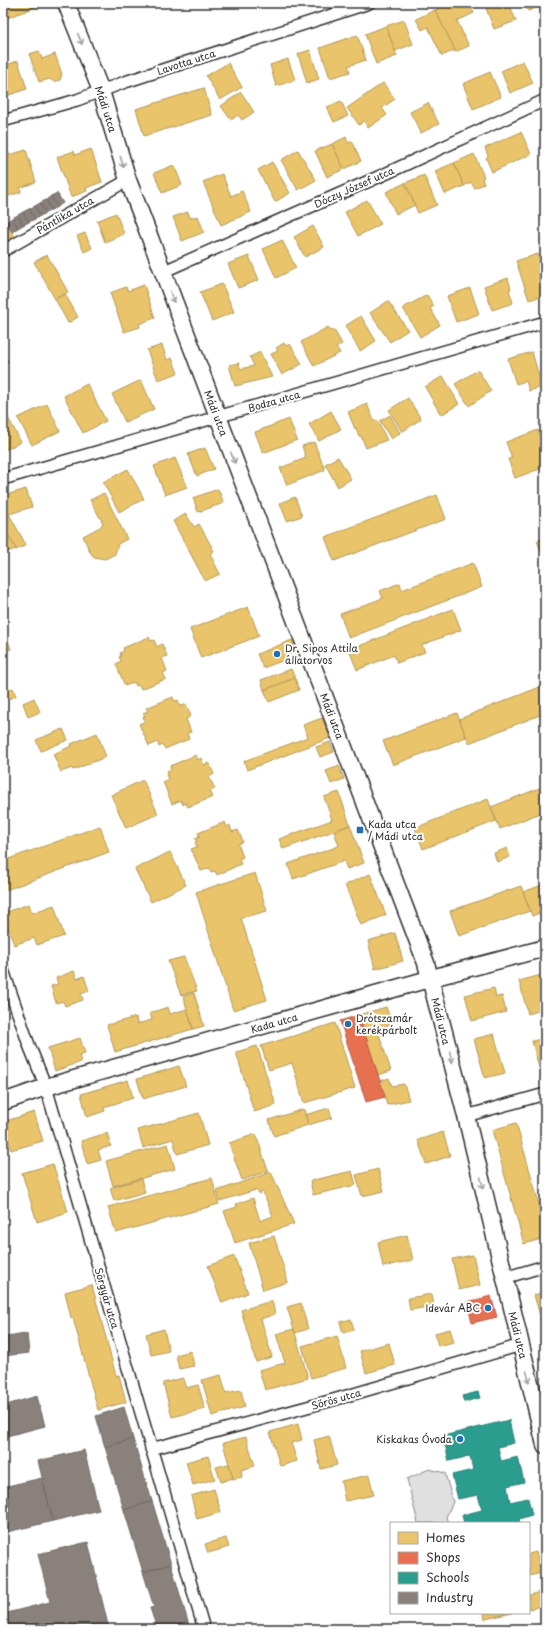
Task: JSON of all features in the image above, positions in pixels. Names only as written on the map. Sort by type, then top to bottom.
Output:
[{"type":"street","name":"Mádi utca","points":[[66,3],[101,91],[128,180],[162,272],[426,963],[466,1116],[545,1445]]},
{"type":"street","name":"Lavotta utca","points":[[3,121],[77,100],[369,3]]},
{"type":"street","name":"Dóczy József utca","points":[[162,272],[385,174],[545,100]]},
{"type":"street","name":"Pántlika utca","points":[[3,251],[128,180]]},
{"type":"street","name":"Bodza utca","points":[[3,479],[545,322]]},
{"type":"street","name":"Kada utca","points":[[3,1102],[46,1087],[430,978],[545,948]]},
{"type":"street","name":"Sörgyár utca","points":[[3,970],[29,1045],[46,1087],[204,1629]]},
{"type":"street","points":[[466,1116],[545,1094]]},
{"type":"street","points":[[504,1278],[545,1266]]},
{"type":"street","name":"Sörös utca","points":[[151,1449],[333,1400],[521,1345]]},
{"type":"shaded area","points":[[429,1469],[445,1473],[453,1502],[446,1517],[448,1522],[418,1522],[407,1479]]},
{"type":"building: Homes","points":[[3,3],[40,3],[41,5],[7,18],[3,9]]},
{"type":"building: Homes","points":[[449,3],[469,3],[474,13],[457,21],[469,46],[455,52],[435,10]]},
{"type":"building: Homes","points":[[484,3],[509,3],[516,21],[494,29]]},
{"type":"building: Homes","points":[[525,3],[542,3],[543,5],[528,11]]},
{"type":"building: Homes","points":[[435,10],[455,50],[442,56],[428,27],[422,30],[416,19]]},
{"type":"building: Homes","points":[[404,20],[413,44],[395,51],[386,26]]},
{"type":"building: Homes","points":[[386,26],[397,56],[376,64],[365,34]]},
{"type":"building: Homes","points":[[357,35],[366,60],[348,66],[350,72],[330,78],[320,48]]},
{"type":"building: Homes","points":[[310,50],[319,79],[307,83],[298,54]]},
{"type":"building: Homes","points":[[39,51],[42,59],[55,54],[62,74],[60,80],[54,82],[50,79],[39,82],[29,54]]},
{"type":"building: Homes","points":[[288,59],[295,80],[276,86],[270,65]]},
{"type":"building: Homes","points":[[18,61],[27,89],[3,97],[3,66]]},
{"type":"building: Homes","points":[[523,61],[533,83],[510,93],[501,71]]},
{"type":"building: Homes","points":[[228,63],[242,87],[220,100],[206,76]]},
{"type":"building: Homes","points":[[490,72],[501,97],[473,109],[463,84]]},
{"type":"building: Homes","points":[[383,83],[395,99],[382,108],[387,115],[368,128],[364,121],[359,125],[347,108]]},
{"type":"building: Homes","points":[[204,88],[212,115],[144,136],[136,109]]},
{"type":"building: Homes","points":[[241,92],[254,112],[242,120],[238,115],[231,120],[221,106]]},
{"type":"building: Homes","points":[[341,101],[348,116],[334,122],[327,107]]},
{"type":"building: Homes","points":[[428,103],[439,124],[421,133],[410,112]]},
{"type":"building: Homes","points":[[521,132],[531,154],[492,172],[486,158],[488,156],[485,148]]},
{"type":"building: Homes","points":[[346,137],[348,143],[352,141],[361,161],[344,169],[332,144]]},
{"type":"building: Homes","points":[[332,144],[344,169],[327,177],[315,151]]},
{"type":"building: Homes","points":[[91,149],[102,182],[86,188],[87,191],[71,197],[57,157],[74,151],[75,155]]},
{"type":"building: Homes","points":[[26,150],[36,182],[20,188],[21,192],[5,197],[3,192],[3,154],[8,152],[9,155]]},
{"type":"building: Homes","points":[[298,150],[316,180],[298,190],[281,160]]},
{"type":"building: Homes","points":[[474,154],[484,177],[482,178],[484,184],[474,188],[471,182],[464,186],[454,163]]},
{"type":"building: Homes","points":[[272,162],[290,193],[275,202],[258,170]]},
{"type":"building: Homes","points":[[454,163],[464,186],[445,194],[435,171]]},
{"type":"building: Homes","points":[[174,165],[182,185],[162,193],[154,173]]},
{"type":"building: Homes","points":[[222,174],[231,196],[242,191],[251,212],[221,225],[203,182]]},
{"type":"building: Homes","points":[[424,175],[437,205],[418,213],[405,183]]},
{"type":"building: Homes","points":[[405,183],[415,205],[396,214],[386,192]]},
{"type":"building: Homes","points":[[367,200],[381,224],[358,236],[345,212]]},
{"type":"building: Homes","points":[[188,212],[190,218],[198,216],[204,232],[182,241],[173,217]]},
{"type":"building: Homes","points":[[116,213],[124,234],[105,242],[97,221]]},
{"type":"building: Homes","points":[[8,224],[15,237],[3,244],[3,226]]},
{"type":"building: Homes","points":[[313,226],[324,247],[305,257],[294,237]]},
{"type":"building: Homes","points":[[85,233],[92,248],[84,252],[77,236]]},
{"type":"building: Homes","points":[[282,240],[296,268],[276,278],[263,249]]},
{"type":"building: Homes","points":[[538,254],[545,276],[545,295],[529,300],[516,261]]},
{"type":"building: Homes","points":[[47,255],[68,292],[55,299],[34,262]]},
{"type":"building: Homes","points":[[249,256],[259,280],[238,288],[228,264]]},
{"type":"building: Homes","points":[[508,278],[511,289],[509,290],[513,303],[492,310],[484,286]]},
{"type":"building: Homes","points":[[222,284],[234,312],[212,321],[200,292]]},
{"type":"building: Homes","points":[[144,285],[155,318],[139,324],[140,327],[124,332],[110,293],[126,287],[128,291]]},
{"type":"building: Homes","points":[[470,288],[479,314],[456,322],[447,296]]},
{"type":"building: Homes","points":[[65,294],[78,317],[68,323],[55,299]]},
{"type":"building: Homes","points":[[427,295],[434,306],[430,308],[440,325],[420,337],[403,308]]},
{"type":"building: Homes","points":[[388,301],[408,330],[390,342],[370,313]]},
{"type":"building: Homes","points":[[361,316],[376,341],[360,351],[345,326]]},
{"type":"building: Homes","points":[[328,327],[331,331],[334,330],[342,344],[336,347],[340,353],[314,366],[301,342]]},
{"type":"building: Homes","points":[[284,343],[286,346],[290,344],[302,364],[282,375],[271,354],[278,351],[276,348]]},
{"type":"building: Homes","points":[[162,345],[167,360],[172,358],[178,373],[158,380],[147,350]]},
{"type":"building: Homes","points":[[3,350],[8,362],[3,364]]},
{"type":"building: Homes","points":[[260,352],[272,377],[235,386],[229,365],[239,363],[240,369],[254,366],[250,357]]},
{"type":"building: Homes","points":[[532,352],[542,387],[529,391],[526,381],[516,384],[508,359]]},
{"type":"building: Homes","points":[[478,370],[491,391],[469,406],[455,384]]},
{"type":"building: Homes","points":[[443,376],[459,404],[441,415],[425,387]]},
{"type":"building: Homes","points":[[141,380],[154,409],[125,422],[112,394]]},
{"type":"building: Homes","points":[[87,384],[106,421],[83,433],[64,396]]},
{"type":"building: Homes","points":[[408,398],[421,419],[402,432],[389,410]]},
{"type":"building: Homes","points":[[47,404],[60,431],[32,445],[18,418]]},
{"type":"building: Homes","points":[[367,404],[374,421],[377,420],[387,440],[366,448],[361,436],[359,436],[356,428],[355,429],[348,412]]},
{"type":"building: Homes","points":[[331,411],[341,429],[319,441],[309,424]]},
{"type":"building: Homes","points":[[5,412],[21,442],[3,451],[3,413]]},
{"type":"building: Homes","points":[[390,415],[400,433],[391,439],[380,421]]},
{"type":"building: Homes","points":[[289,419],[297,440],[263,453],[255,432]]},
{"type":"building: Homes","points":[[538,430],[543,445],[545,444],[545,467],[515,478],[508,459],[512,458],[506,442]]},
{"type":"building: Homes","points":[[314,442],[325,470],[287,485],[280,468],[306,458],[302,446]]},
{"type":"building: Homes","points":[[205,448],[214,469],[197,476],[188,454]]},
{"type":"building: Homes","points":[[338,457],[351,479],[338,487],[325,464]]},
{"type":"building: Homes","points":[[175,458],[187,487],[165,495],[154,466]]},
{"type":"building: Homes","points":[[128,469],[144,499],[119,512],[103,482]]},
{"type":"building: Homes","points":[[26,489],[32,507],[9,514],[26,545],[16,550],[3,526],[3,496]]},
{"type":"building: Homes","points":[[218,489],[224,503],[198,512],[193,498]]},
{"type":"building: Homes","points":[[104,493],[127,539],[118,544],[115,554],[105,559],[94,557],[90,552],[83,536],[100,527],[103,523],[90,500]]},
{"type":"building: Homes","points":[[437,495],[446,519],[334,561],[325,537]]},
{"type":"building: Homes","points":[[295,497],[302,516],[287,521],[280,503]]},
{"type":"building: Homes","points":[[186,514],[194,527],[199,524],[214,551],[210,554],[220,574],[205,581],[173,521]]},
{"type":"building: Homes","points":[[3,526],[16,549],[3,553]]},
{"type":"building: Homes","points":[[545,538],[545,561],[537,541]]},
{"type":"building: Homes","points":[[473,563],[482,587],[349,638],[340,614],[383,598],[380,591],[400,583],[402,590]]},
{"type":"building: Homes","points":[[248,607],[259,636],[201,658],[190,629]]},
{"type":"building: Homes","points":[[453,609],[461,630],[422,645],[425,652],[397,663],[394,655],[357,670],[349,650]]},
{"type":"building: Homes","points":[[6,636],[11,649],[3,652],[3,637]]},
{"type":"building: Homes","points":[[149,637],[151,641],[154,640],[157,647],[162,644],[167,656],[162,658],[167,671],[163,673],[166,679],[141,689],[139,685],[136,686],[134,682],[125,686],[116,664],[121,661],[119,657],[121,656],[120,653],[124,651],[123,648]]},
{"type":"building: Homes","name":"Dr. Sipos Attila állatorvos","points":[[292,640],[298,655],[263,668],[257,654]]},
{"type":"building: Homes","points":[[291,669],[295,678],[264,690],[261,680]]},
{"type":"building: Homes","points":[[295,678],[299,690],[269,702],[264,690]]},
{"type":"building: Homes","points":[[545,685],[545,713],[469,743],[459,719]]},
{"type":"building: Homes","points":[[13,688],[16,696],[8,699],[5,691]]},
{"type":"building: Homes","points":[[173,697],[174,701],[178,700],[180,707],[186,704],[191,716],[186,719],[191,732],[187,733],[189,739],[165,749],[163,745],[159,747],[158,742],[149,746],[139,724],[145,721],[143,717],[145,716],[143,713],[148,711],[146,708]]},
{"type":"building: Homes","points":[[34,698],[40,712],[28,717],[23,703]]},
{"type":"building: Homes","points":[[3,711],[7,721],[3,723]]},
{"type":"building: Homes","points":[[457,713],[466,737],[393,765],[383,741]]},
{"type":"building: Homes","points":[[322,718],[330,738],[247,770],[244,761],[308,737],[303,725]]},
{"type":"building: Homes","points":[[63,729],[68,740],[41,751],[36,740]]},
{"type":"building: Homes","points":[[97,733],[106,757],[73,770],[72,768],[61,772],[53,754],[72,746],[71,744]]},
{"type":"building: Homes","points":[[330,742],[334,752],[320,757],[316,747]]},
{"type":"building: Homes","points":[[196,755],[198,760],[201,758],[204,765],[209,763],[214,774],[209,777],[215,789],[210,791],[213,797],[188,807],[186,803],[183,805],[181,800],[172,804],[163,782],[168,779],[166,775],[168,774],[167,771],[171,769],[170,766]]},
{"type":"building: Homes","points":[[339,766],[344,779],[331,784],[326,771]]},
{"type":"building: Homes","points":[[143,780],[158,814],[126,828],[111,795]]},
{"type":"building: Homes","points":[[545,786],[545,811],[500,829],[491,807]]},
{"type":"building: Homes","points":[[339,792],[350,825],[283,849],[279,839],[332,820],[324,797]]},
{"type":"building: Homes","points":[[488,799],[496,821],[423,849],[415,828]]},
{"type":"building: Homes","points":[[225,822],[227,827],[230,825],[232,832],[238,830],[243,842],[238,844],[243,857],[239,859],[241,864],[217,875],[215,871],[211,872],[210,868],[201,871],[191,849],[197,847],[195,842],[197,841],[195,838],[200,837],[198,833]]},
{"type":"building: Homes","points":[[350,825],[364,863],[347,869],[344,861],[293,879],[288,864],[339,846],[334,831]]},
{"type":"building: Homes","points":[[100,826],[109,852],[6,890],[3,881],[3,861]]},
{"type":"building: Homes","points":[[3,836],[9,852],[3,854]]},
{"type":"building: Homes","points":[[507,848],[510,857],[497,862],[494,853]]},
{"type":"building: Homes","points":[[170,852],[186,885],[151,902],[135,869]]},
{"type":"building: Homes","points":[[255,873],[267,911],[241,918],[267,1000],[233,1010],[196,892]]},
{"type":"building: Homes","points":[[370,874],[386,915],[361,925],[345,885]]},
{"type":"building: Homes","points":[[545,884],[545,911],[532,916],[523,892]]},
{"type":"building: Homes","points":[[521,886],[530,911],[459,936],[450,911]]},
{"type":"building: Homes","points":[[29,904],[32,913],[54,905],[64,936],[37,945],[34,938],[14,945],[3,913]]},
{"type":"building: Homes","points":[[395,933],[403,961],[375,969],[368,941]]},
{"type":"building: Homes","points":[[184,957],[197,991],[181,995],[168,961]]},
{"type":"building: Homes","points":[[74,971],[77,979],[84,976],[89,991],[81,994],[83,1000],[65,1006],[63,1001],[56,1003],[51,986],[58,984],[56,978]]},
{"type":"building: Homes","points":[[545,974],[545,1009],[528,1014],[519,981]]},
{"type":"building: Homes","points":[[494,988],[496,997],[502,996],[506,1012],[472,1021],[465,995]]},
{"type":"building: Homes","points":[[194,993],[204,1026],[193,1029],[183,996]]},
{"type":"building: Homes","points":[[168,1007],[170,1014],[187,1009],[193,1029],[115,1052],[107,1025],[136,1017],[137,1024],[152,1020],[150,1013]]},
{"type":"building: Homes","points":[[386,1007],[392,1024],[377,1028],[391,1071],[378,1075],[359,1015]]},
{"type":"building: Homes","points":[[335,1023],[355,1088],[304,1103],[292,1063],[269,1070],[261,1046]]},
{"type":"building: Homes","points":[[494,1034],[505,1073],[485,1078],[474,1039]]},
{"type":"building: Homes","points":[[80,1038],[85,1053],[79,1055],[81,1062],[55,1071],[48,1048]]},
{"type":"building: Homes","points":[[545,1038],[545,1067],[539,1068],[532,1041]]},
{"type":"building: Homes","points":[[257,1046],[276,1105],[254,1112],[236,1052]]},
{"type":"building: Homes","points":[[179,1066],[186,1086],[143,1099],[137,1079]]},
{"type":"building: Homes","points":[[389,1078],[392,1086],[404,1084],[409,1100],[387,1105],[380,1081]]},
{"type":"building: Homes","points":[[128,1080],[133,1098],[104,1107],[105,1111],[87,1117],[81,1094]]},
{"type":"building: Homes","points":[[329,1108],[332,1118],[308,1125],[305,1115]]},
{"type":"building: Homes","points":[[304,1109],[308,1125],[274,1136],[269,1120]]},
{"type":"building: Homes","points":[[34,1112],[43,1141],[11,1150],[3,1122]]},
{"type":"building: Homes","points":[[199,1113],[208,1145],[177,1154],[173,1139],[143,1148],[138,1130]]},
{"type":"building: Homes","points":[[516,1123],[545,1224],[545,1238],[524,1244],[492,1130]]},
{"type":"building: Homes","points":[[443,1132],[450,1156],[426,1164],[418,1140]]},
{"type":"building: Homes","points":[[107,1133],[111,1146],[98,1150],[101,1160],[87,1164],[81,1141]]},
{"type":"building: Homes","points":[[256,1134],[268,1171],[242,1180],[229,1143]]},
{"type":"building: Homes","points":[[168,1144],[175,1169],[113,1186],[106,1161]]},
{"type":"building: Homes","points":[[53,1164],[68,1212],[37,1222],[22,1173]]},
{"type":"building: Homes","points":[[378,1169],[384,1191],[362,1196],[356,1175]]},
{"type":"building: Homes","points":[[352,1171],[356,1185],[313,1195],[310,1181]]},
{"type":"building: Homes","points":[[271,1172],[294,1224],[235,1243],[224,1211],[237,1207],[236,1204],[253,1198],[260,1221],[273,1216],[263,1192],[259,1194],[256,1190],[220,1201],[217,1191]]},
{"type":"building: Homes","points":[[212,1178],[219,1204],[116,1233],[108,1207]]},
{"type":"building: Homes","points":[[141,1179],[145,1192],[114,1201],[110,1188]]},
{"type":"building: Homes","points":[[407,1235],[413,1260],[383,1267],[378,1242]]},
{"type":"building: Homes","points":[[274,1236],[288,1282],[263,1290],[249,1243]]},
{"type":"building: Homes","points":[[473,1255],[480,1285],[459,1290],[452,1259]]},
{"type":"building: Homes","points":[[234,1256],[248,1293],[222,1303],[208,1266]]},
{"type":"building: Homes","points":[[92,1285],[116,1376],[119,1375],[126,1402],[98,1410],[73,1318],[71,1318],[65,1292]]},
{"type":"building: Homes","points":[[545,1292],[545,1333],[534,1295]]},
{"type":"building: Homes","points":[[432,1294],[434,1306],[410,1310],[408,1298]]},
{"type":"building: Homes","points":[[272,1301],[275,1314],[261,1319],[272,1357],[256,1362],[241,1310]]},
{"type":"building: Homes","points":[[301,1303],[308,1329],[295,1333],[287,1307]]},
{"type":"building: Homes","points":[[351,1319],[354,1330],[343,1333],[340,1322]]},
{"type":"building: Homes","points":[[164,1329],[169,1351],[151,1355],[146,1334]]},
{"type":"building: Homes","points":[[294,1329],[308,1378],[265,1390],[259,1370],[285,1363],[276,1334]]},
{"type":"building: Homes","points":[[450,1329],[454,1342],[438,1346],[435,1333]]},
{"type":"building: Homes","points":[[337,1336],[346,1368],[311,1378],[302,1346]]},
{"type":"building: Homes","points":[[389,1343],[395,1365],[366,1373],[360,1351]]},
{"type":"building: Homes","points":[[191,1351],[194,1366],[179,1369],[176,1355]]},
{"type":"building: Homes","points":[[221,1375],[226,1393],[241,1390],[245,1407],[212,1416],[202,1380]]},
{"type":"building: Homes","points":[[183,1378],[186,1388],[198,1385],[205,1409],[172,1417],[163,1383]]},
{"type":"building: Homes","points":[[298,1424],[302,1440],[291,1443],[297,1461],[280,1466],[270,1432]]},
{"type":"building: Homes","points":[[329,1436],[337,1465],[321,1469],[314,1440]]},
{"type":"building: Homes","points":[[246,1437],[255,1466],[241,1470],[242,1477],[233,1479],[223,1443]]},
{"type":"building: Homes","points":[[208,1456],[215,1479],[193,1485],[186,1462]]},
{"type":"building: Homes","points":[[229,1464],[233,1478],[221,1482],[216,1467]]},
{"type":"building: Homes","points":[[369,1475],[374,1495],[345,1501],[341,1481]]},
{"type":"building: Homes","points":[[214,1489],[221,1512],[197,1519],[191,1496]]},
{"type":"building: Homes","points":[[226,1538],[229,1547],[208,1553],[205,1544]]},
{"type":"building: Homes","points":[[536,1552],[542,1573],[530,1576],[530,1554]]},
{"type":"building: Homes","points":[[545,1591],[545,1605],[530,1609],[530,1595]]},
{"type":"building: Homes","points":[[484,1614],[508,1614],[485,1619]]},
{"type":"building: Homes","points":[[545,1626],[545,1629],[532,1629]]},
{"type":"building: Shops","points":[[359,1015],[385,1097],[366,1102],[340,1021]]},
{"type":"building: Shops","points":[[491,1296],[497,1317],[472,1323],[467,1302]]},
{"type":"building: Schools","points":[[478,1392],[480,1398],[464,1402],[462,1396]]},
{"type":"building: Schools","points":[[509,1420],[514,1443],[498,1447],[501,1461],[518,1457],[524,1482],[507,1486],[510,1502],[528,1498],[532,1515],[519,1519],[520,1522],[464,1522],[462,1515],[482,1510],[478,1495],[458,1499],[452,1475],[473,1470],[470,1456],[449,1461],[443,1436]]},
{"type":"building: Industry","points":[[57,193],[63,203],[57,207],[51,196]]},
{"type":"building: Industry","points":[[51,196],[57,207],[51,210],[46,200]]},
{"type":"building: Industry","points":[[46,200],[51,210],[46,213],[40,203]]},
{"type":"building: Industry","points":[[40,203],[46,213],[40,216],[35,206]]},
{"type":"building: Industry","points":[[35,206],[40,216],[35,219],[29,209]]},
{"type":"building: Industry","points":[[29,209],[35,219],[29,222],[23,212]]},
{"type":"building: Industry","points":[[23,212],[29,222],[23,225],[18,215]]},
{"type":"building: Industry","points":[[18,215],[23,225],[18,228],[12,218]]},
{"type":"building: Industry","points":[[12,218],[18,228],[12,232],[6,222]]},
{"type":"building: Industry","points":[[27,1334],[29,1353],[3,1356],[3,1337]]},
{"type":"building: Industry","points":[[37,1396],[45,1426],[3,1437],[3,1406]]},
{"type":"building: Industry","points":[[124,1407],[133,1439],[105,1447],[96,1416]]},
{"type":"building: Industry","points":[[133,1439],[152,1501],[124,1510],[105,1447]]},
{"type":"building: Industry","points":[[84,1450],[99,1510],[53,1521],[38,1461]]},
{"type":"building: Industry","points":[[42,1478],[53,1521],[3,1533],[3,1487]]},
{"type":"building: Industry","points":[[152,1501],[171,1564],[143,1572],[124,1510]]},
{"type":"building: Industry","points":[[88,1542],[109,1629],[3,1629],[3,1614],[50,1602],[38,1554]]},
{"type":"building: Industry","points":[[171,1564],[188,1622],[166,1629],[157,1629],[150,1608],[154,1607],[143,1572]]},
{"type":"building: Industry","points":[[188,1622],[190,1629],[166,1629]]},
{"type":"place","name":"Dr. Sipos Attila állatorvos","points":[[277,654]]},
{"type":"place","name":"Kada utca / Mádi utca","points":[[360,830]]},
{"type":"place","name":"Drótszamár kerékpárbolt","points":[[348,1024]]},
{"type":"place","name":"Idevár ABC","points":[[488,1308]]},
{"type":"place","name":"Kiskakas Óvoda","points":[[460,1439]]}]
